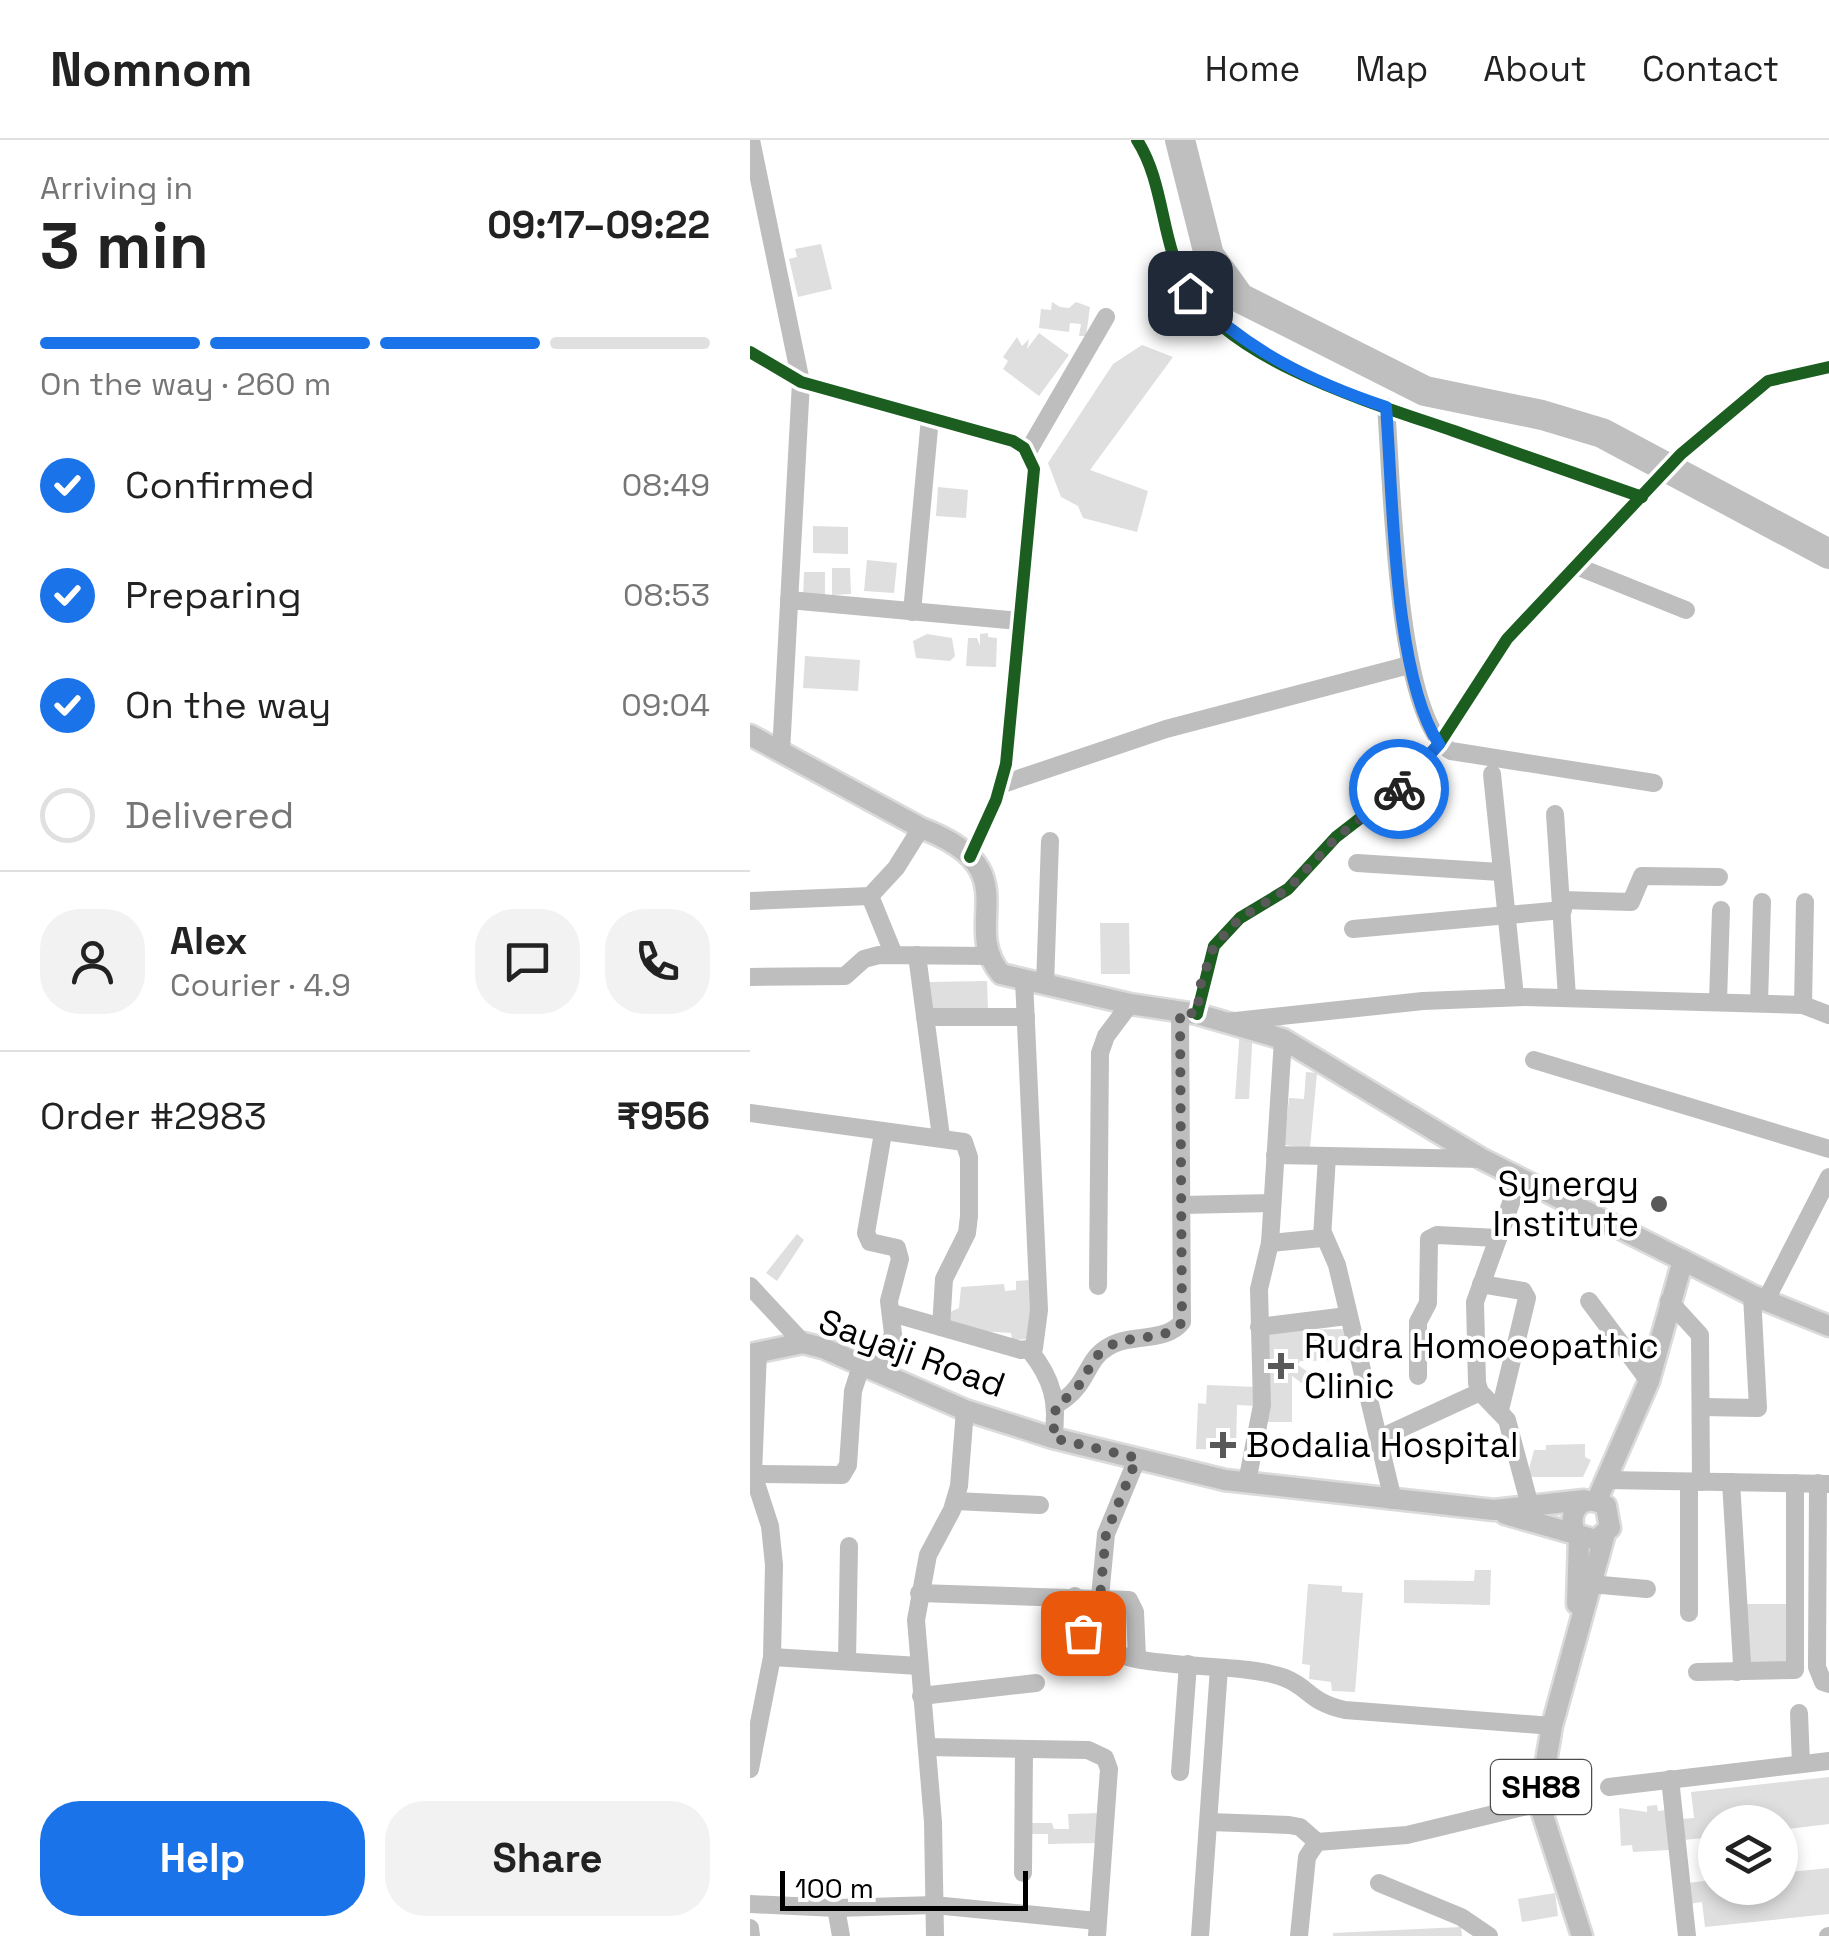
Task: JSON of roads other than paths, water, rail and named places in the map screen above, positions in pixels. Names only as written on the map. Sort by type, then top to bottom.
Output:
[{"type":"main road","points":[[750,735],[920,828],[948,838],[970,856],[983,875],[991,956],[1001,974],[1130,1004],[1188,1013],[1283,1039],[1520,1178],[1759,1298],[1829,1326]]},
{"type":"main road","points":[[1577,1535],[1570,1521],[1574,1509],[1595,1494],[1649,1381],[1683,1260]]},
{"type":"main road","name":"Sayaji Road","points":[[754,1353],[803,1343],[965,1410],[1053,1438],[1247,1482],[1494,1510],[1595,1494]]},
{"type":"main road","points":[[1494,1510],[1596,1540],[1604,1536],[1612,1516],[1595,1494]]},
{"type":"main road","name":"SH88","points":[[1576,1636],[1577,1535]]},
{"type":"main road","name":"SH88","points":[[1582,1936],[1539,1803],[1552,1726],[1604,1536]]},
{"type":"street","points":[[750,140],[801,382],[781,752]]},
{"type":"street","points":[[1137,140],[1149,163],[1178,268],[1190,293],[1253,347],[1322,386],[1648,490]]},
{"type":"street","points":[[1027,453],[1106,317]]},
{"type":"street","points":[[750,352],[801,382],[1013,441],[1027,453],[1034,469],[1014,712],[1000,784],[970,856]]},
{"type":"street","points":[[1056,1405],[1081,1388],[1093,1362],[1110,1345],[1179,1327],[1183,1312],[1188,1013],[1214,946],[1240,918],[1288,889],[1336,838],[1398,789],[1439,744],[1507,639],[1681,454],[1768,381],[1829,367]]},
{"type":"street","points":[[1386,407],[1408,665],[1421,709],[1439,744],[1451,751],[1654,783]]},
{"type":"street","points":[[912,612],[930,418]]},
{"type":"street","points":[[1576,566],[1686,610]]},
{"type":"street","points":[[789,600],[1019,622]]},
{"type":"street","points":[[1000,784],[1166,729],[1408,665]]},
{"type":"street","points":[[1492,774],[1515,997]]},
{"type":"street","points":[[1555,814],[1567,997]]},
{"type":"street","points":[[870,896],[920,828]]},
{"type":"street","points":[[1030,1351],[1037,1340],[1039,1310],[1026,1017],[1035,982],[1050,841]]},
{"type":"street","points":[[1357,864],[1500,872]]},
{"type":"street","points":[[1352,928],[1506,915],[1563,905],[1631,902],[1642,876],[1720,878]]},
{"type":"street","points":[[750,901],[870,896]]},
{"type":"street","points":[[870,896],[894,956]]},
{"type":"street","points":[[1759,1003],[1762,902]]},
{"type":"street","points":[[1803,1005],[1806,902]]},
{"type":"street","points":[[1718,1002],[1720,910]]},
{"type":"street","points":[[750,977],[845,976],[864,959],[894,956],[991,956]]},
{"type":"street","points":[[917,956],[941,1138]]},
{"type":"street","points":[[1226,1022],[1423,1001],[1515,997],[1803,1005],[1829,1015]]},
{"type":"street","points":[[1098,1286],[1100,1054],[1106,1036],[1130,1004]]},
{"type":"street","points":[[925,1017],[1026,1017]]},
{"type":"street","points":[[1247,1482],[1262,1406],[1259,1289],[1270,1244],[1283,1039]]},
{"type":"street","points":[[1534,1060],[1829,1149]]},
{"type":"street","points":[[750,1113],[883,1133],[958,1139],[967,1148],[970,1216],[967,1233],[944,1279],[940,1328]]},
{"type":"street","points":[[753,1474],[835,1476],[844,1472],[853,1391],[893,1334],[890,1294],[900,1252],[870,1242],[866,1233],[883,1133]]},
{"type":"street","points":[[1275,1155],[1482,1158]]},
{"type":"street","points":[[1326,1156],[1324,1235],[1338,1265],[1394,1500]]},
{"type":"street","points":[[1702,1408],[1758,1408],[1759,1298],[1829,1177]]},
{"type":"street","points":[[1520,1178],[1480,1284],[1475,1313],[1480,1392],[1500,1410],[1512,1433],[1530,1506]]},
{"type":"street","points":[[1182,1204],[1272,1204]]},
{"type":"street","points":[[1270,1244],[1316,1240],[1324,1235]]},
{"type":"street","points":[[1418,1376],[1418,1322],[1428,1303],[1429,1239],[1437,1235],[1498,1238]]},
{"type":"street","points":[[1480,1284],[1522,1291],[1528,1298],[1500,1410]]},
{"type":"street","points":[[754,1299],[803,1343]]},
{"type":"street","points":[[1588,1301],[1649,1381]]},
{"type":"street","points":[[1669,1301],[1700,1334],[1702,1408],[1689,1613]]},
{"type":"street","points":[[892,1313],[1030,1351],[1051,1382],[1056,1405],[1053,1438]]},
{"type":"street","points":[[1259,1327],[1348,1316]]},
{"type":"street","points":[[750,1769],[772,1657],[772,1540],[753,1474],[754,1353]]},
{"type":"street","points":[[1378,1439],[1480,1392]]},
{"type":"street","points":[[935,1936],[927,1746],[920,1696],[919,1593],[928,1555],[955,1501],[965,1410]]},
{"type":"street","points":[[1100,1597],[1106,1534],[1137,1458]]},
{"type":"street","points":[[1595,1494],[1695,1482],[1824,1484],[1817,1667],[1823,1682],[1829,1684]]},
{"type":"street","points":[[1731,1482],[1742,1664],[1737,1672]]},
{"type":"street","points":[[1696,1672],[1795,1670],[1798,1665],[1795,1483]]},
{"type":"street","points":[[955,1501],[1040,1505]]},
{"type":"street","points":[[847,1661],[849,1546]]},
{"type":"street","points":[[1590,1584],[1647,1589]]},
{"type":"street","points":[[919,1593],[1100,1597],[1133,1604],[1137,1657]]},
{"type":"street","points":[[1074,1596],[1076,1618],[1083,1633],[1120,1654],[1284,1678],[1314,1702],[1345,1710],[1552,1726]]},
{"type":"street","points":[[772,1657],[919,1666]]},
{"type":"street","points":[[1180,1772],[1188,1664]]},
{"type":"street","points":[[1200,1936],[1219,1668]]},
{"type":"street","points":[[920,1696],[1036,1683]]},
{"type":"street","points":[[1799,1714],[1801,1764]]},
{"type":"street","points":[[750,1904],[836,1908],[934,1905],[1097,1929],[1108,1769],[1105,1758],[1088,1750],[927,1746]]},
{"type":"street","points":[[1023,1873],[1024,1749]]},
{"type":"street","points":[[1610,1786],[1829,1761]]},
{"type":"street","points":[[1670,1779],[1687,1936]]},
{"type":"street","points":[[1208,1822],[1289,1824],[1300,1827],[1317,1842],[1406,1835],[1539,1803]]},
{"type":"street","points":[[1300,1936],[1307,1858],[1317,1842]]},
{"type":"street","points":[[1379,1882],[1461,1916],[1483,1928],[1489,1936]]},
{"type":"street","points":[[836,1908],[841,1936]]},
{"type":"street","points":[[750,1928],[751,1936]]},
{"type":"waterway","points":[[1180,140],[1209,255],[1240,298],[1425,391],[1542,415],[1602,433],[1829,554]]},
{"type":"place","name":"Synergy Institute","points":[[1659,1204]]},
{"type":"place","name":"Rudra Homoeopathic Clinic","points":[[1281,1366]]},
{"type":"place","name":"Bodalia Hospital","points":[[1223,1445]]}]
